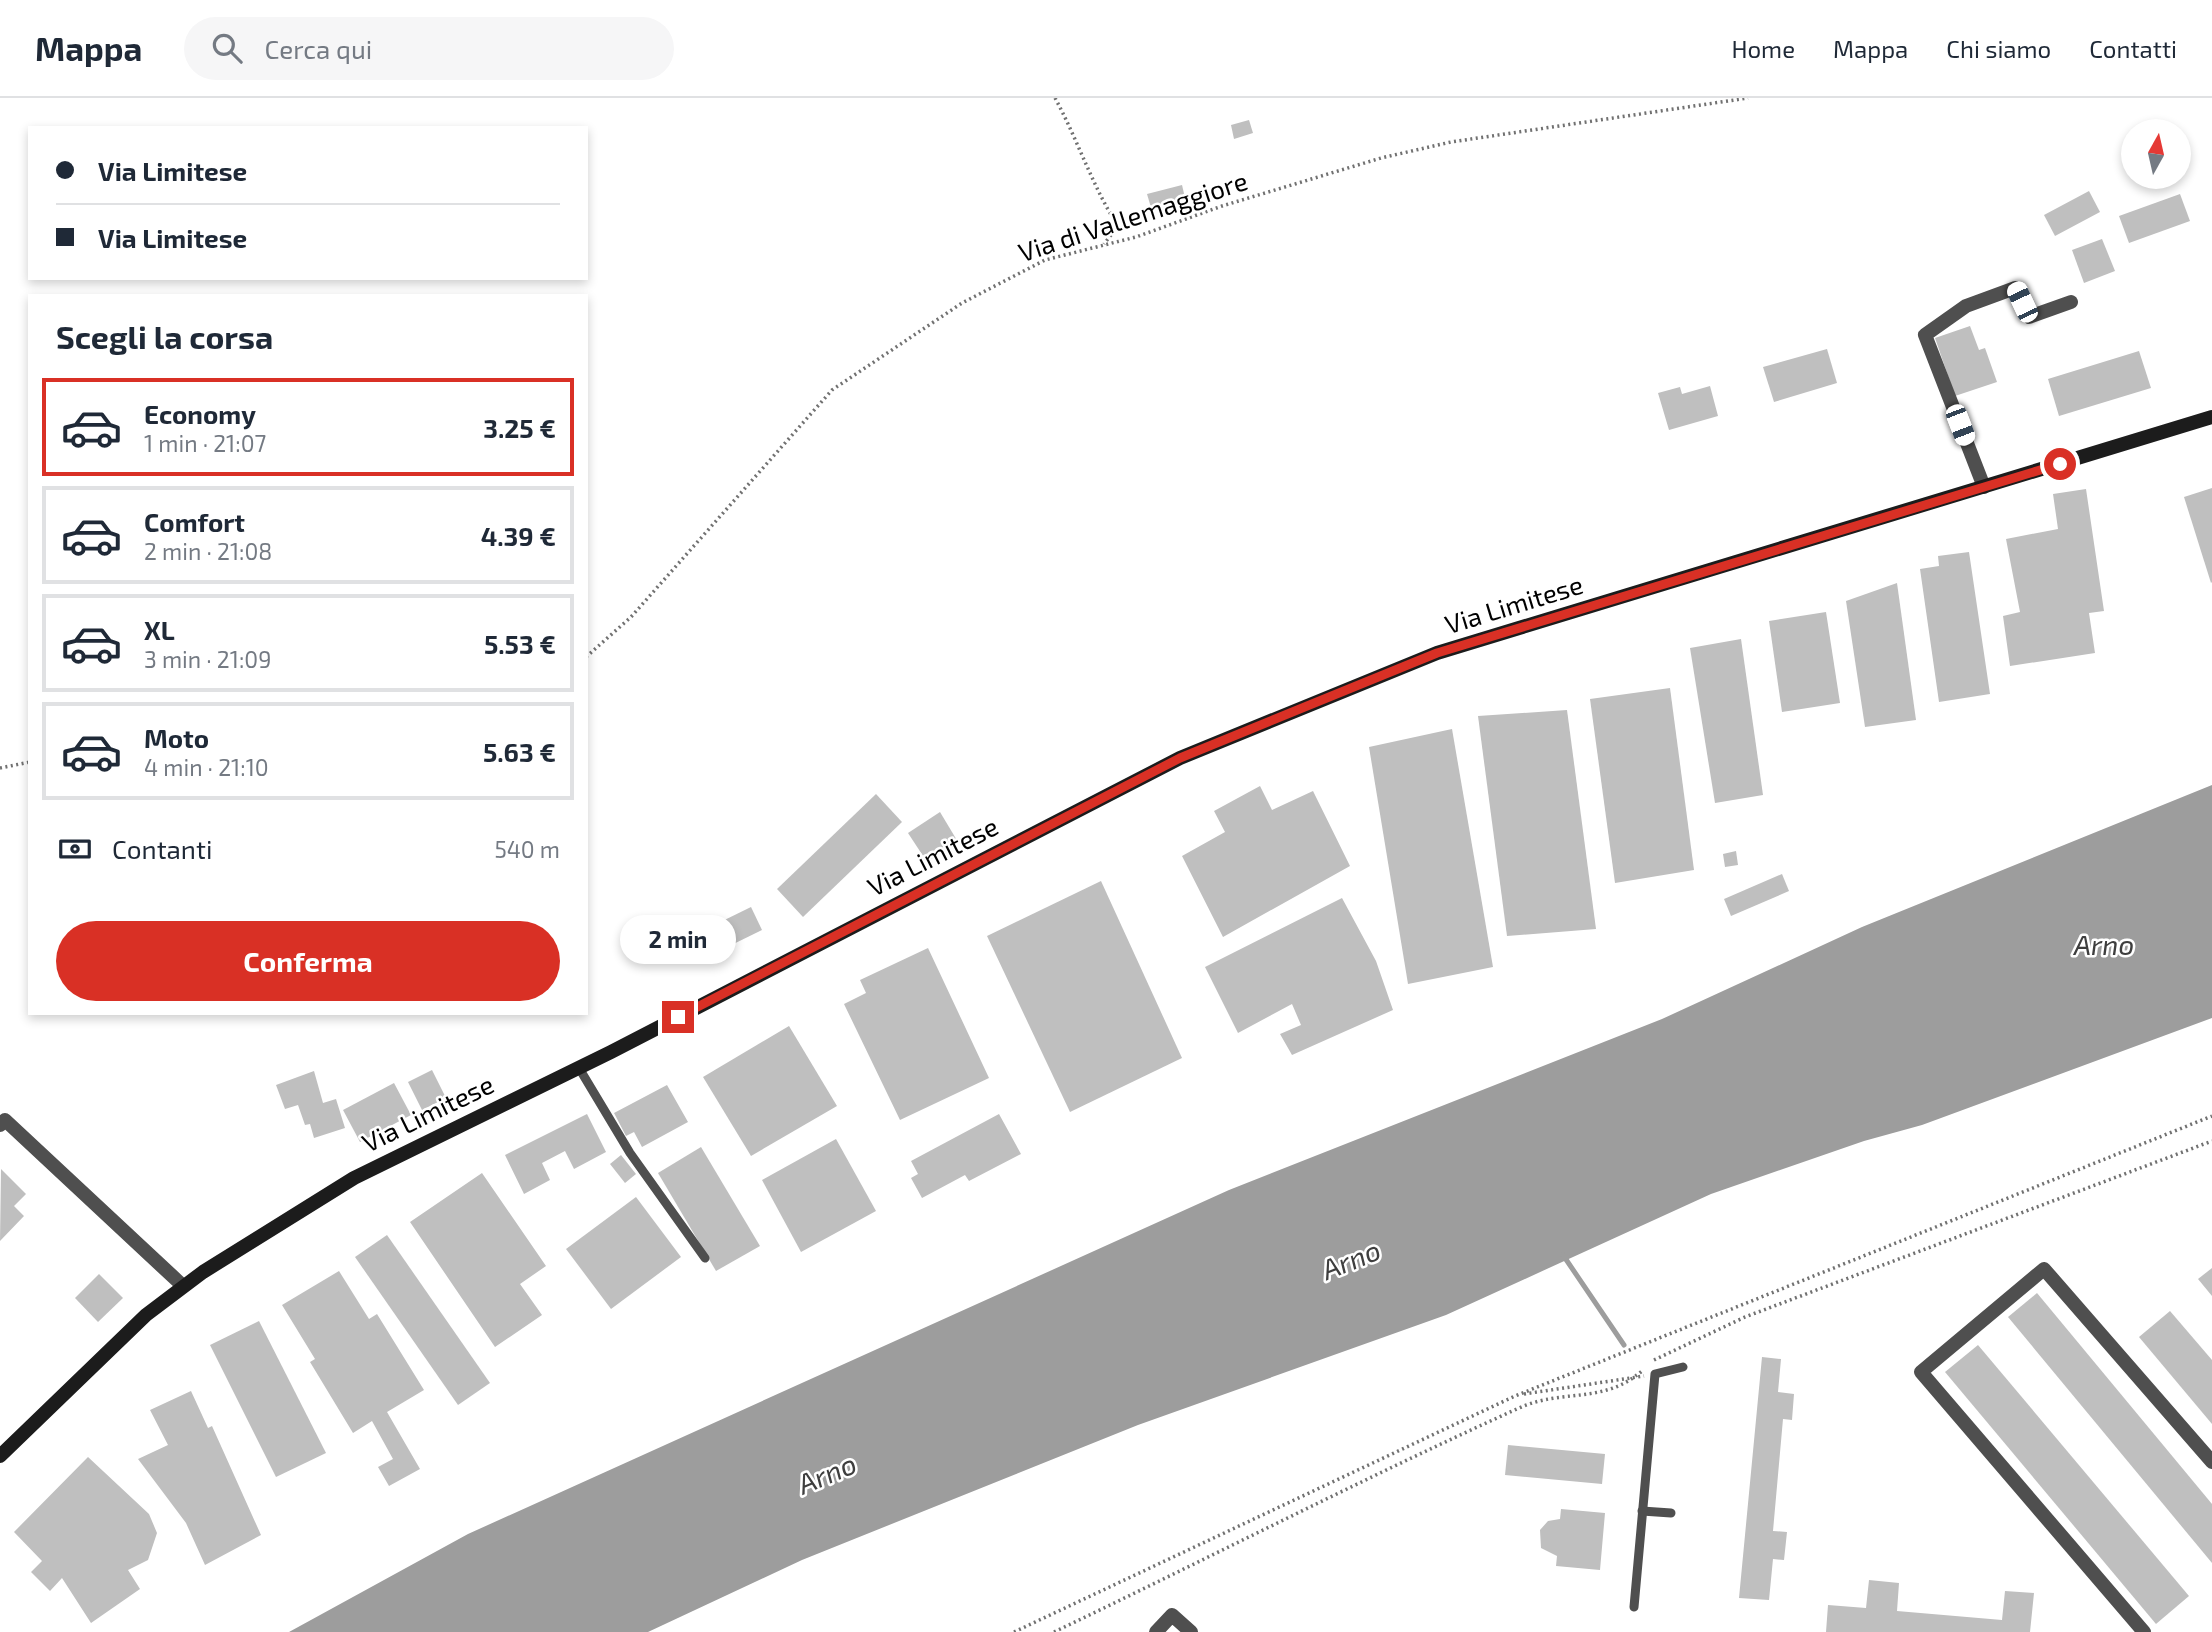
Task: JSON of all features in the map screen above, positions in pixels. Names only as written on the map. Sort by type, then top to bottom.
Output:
[{"type":"main road","name":"Via Limitese","points":[[0,1456],[146,1315],[183,1286],[354,1178],[579,1068],[1180,758],[1437,653],[2212,417]]},
{"type":"street","points":[[1984,488],[1926,335],[1966,306],[2015,288],[2029,317],[2071,302]]},
{"type":"street","points":[[0,1125],[5,1120],[183,1286]]},
{"type":"street","points":[[2144,1632],[1921,1372],[2044,1269],[2212,1461]]},
{"type":"street","points":[[1156,1632],[1172,1615],[1191,1632]]},
{"type":"lane","points":[[579,1068],[630,1153],[705,1258]]},
{"type":"lane","points":[[1634,1607],[1655,1374],[1683,1367]]},
{"type":"lane","points":[[1642,1511],[1671,1513]]},
{"type":"path","points":[[1055,98],[1075,135],[1098,194],[1118,226],[1103,246]]},
{"type":"path","name":"Via di Vallemaggiore","points":[[588,655],[631,617],[832,390],[974,297],[1045,260],[1103,246],[1381,158],[1427,147],[1748,98]]},
{"type":"path","points":[[0,768],[28,762]]},
{"type":"path","points":[[1014,1632],[1515,1396],[2212,1116]]},
{"type":"path","points":[[1054,1632],[1522,1407],[1614,1390],[1666,1352],[1745,1317],[2212,1141]]},
{"type":"path","points":[[1515,1396],[1655,1374]]},
{"type":"water","name":"Arno","points":[[2212,785],[2212,1018],[1922,1125],[1864,1141],[1711,1194],[1446,1315],[1138,1425],[802,1560],[648,1632],[289,1632],[468,1534],[1229,1190],[1662,1019],[1862,927]]},
{"type":"building","points":[[1249,120],[1253,133],[1234,139],[1231,125]]},
{"type":"building","points":[[1182,185],[1186,202],[1152,211],[1147,194]]},
{"type":"building","points":[[2089,191],[2100,212],[2055,236],[2044,215]]},
{"type":"building","points":[[2180,194],[2190,221],[2129,243],[2119,216]]},
{"type":"building","points":[[2102,239],[2115,271],[2084,283],[2072,250]]},
{"type":"building","points":[[1970,326],[1979,350],[1985,348],[1997,382],[1955,396],[1935,338]]},
{"type":"building","points":[[1827,349],[1837,383],[1774,402],[1763,367]]},
{"type":"building","points":[[2139,351],[2151,388],[2059,416],[2048,379]]},
{"type":"building","points":[[1710,386],[1718,416],[1669,430],[1658,393],[1680,387],[1682,394]]},
{"type":"building","points":[[2212,488],[2212,582],[2211,583],[2184,497]]},
{"type":"building","points":[[2086,489],[2104,611],[2089,613],[2095,653],[2010,666],[2003,616],[2020,612],[2006,539],[2058,529],[2053,494]]},
{"type":"building","points":[[1969,552],[1990,694],[1939,702],[1920,569],[1939,566],[1938,556]]},
{"type":"building","points":[[1897,583],[1916,720],[1865,727],[1846,601]]},
{"type":"building","points":[[1826,612],[1840,703],[1782,712],[1769,621]]},
{"type":"building","points":[[1741,639],[1763,795],[1715,803],[1690,648]]},
{"type":"building","points":[[1670,688],[1694,870],[1615,883],[1590,699]]},
{"type":"building","points":[[1567,710],[1596,929],[1507,936],[1478,716]]},
{"type":"building","points":[[1452,729],[1493,967],[1408,984],[1369,747]]},
{"type":"building","points":[[1260,786],[1272,810],[1313,791],[1350,866],[1223,937],[1182,856],[1225,832],[1214,811]]},
{"type":"building","points":[[876,794],[902,822],[803,917],[777,889]]},
{"type":"building","points":[[940,812],[958,842],[927,862],[908,833]]},
{"type":"building","points":[[1736,851],[1738,865],[1725,867],[1723,854]]},
{"type":"building","points":[[1782,874],[1789,891],[1731,916],[1724,899]]},
{"type":"building","points":[[1101,881],[1182,1058],[1070,1112],[987,936]]},
{"type":"building","points":[[1342,898],[1376,961],[1393,1010],[1292,1055],[1280,1034],[1301,1025],[1292,1004],[1238,1033],[1205,967]]},
{"type":"building","points":[[751,907],[762,930],[711,955],[700,932]]},
{"type":"building","points":[[928,948],[989,1078],[900,1120],[844,1004],[866,993],[860,980]]},
{"type":"building","points":[[789,1026],[837,1106],[751,1156],[703,1077]]},
{"type":"building","points":[[432,1070],[446,1098],[422,1110],[408,1082]]},
{"type":"building","points":[[314,1071],[323,1103],[336,1099],[345,1128],[314,1138],[310,1124],[305,1125],[298,1105],[285,1109],[276,1085]]},
{"type":"building","points":[[394,1083],[411,1115],[360,1142],[343,1110]]},
{"type":"building","points":[[667,1085],[688,1122],[642,1147],[634,1132],[626,1136],[614,1113]]},
{"type":"building","points":[[587,1114],[606,1152],[574,1169],[565,1151],[542,1163],[550,1180],[524,1194],[505,1155]]},
{"type":"building","points":[[999,1114],[1021,1154],[969,1181],[965,1175],[922,1198],[911,1178],[918,1174],[911,1161]]},
{"type":"building","points":[[836,1139],[876,1211],[801,1252],[762,1180]]},
{"type":"building","points":[[701,1147],[760,1246],[716,1271],[658,1173]]},
{"type":"building","points":[[621,1155],[636,1174],[625,1183],[610,1164]]},
{"type":"building","points":[[1,1169],[26,1194],[14,1206],[24,1216],[0,1241]]},
{"type":"building","points":[[482,1173],[546,1266],[520,1284],[542,1315],[495,1347],[410,1222]]},
{"type":"building","points":[[636,1197],[681,1257],[611,1309],[566,1249]]},
{"type":"building","points":[[387,1235],[490,1383],[458,1405],[355,1257]]},
{"type":"building","points":[[2212,1268],[2212,1296],[2198,1279]]},
{"type":"building","points":[[339,1271],[369,1319],[377,1314],[424,1390],[387,1412],[420,1469],[389,1486],[378,1467],[393,1459],[372,1421],[353,1433],[310,1362],[315,1359],[282,1305]]},
{"type":"building","points":[[99,1274],[123,1298],[98,1322],[75,1298]]},
{"type":"building","points":[[2037,1293],[2212,1504],[2212,1563],[2008,1317]]},
{"type":"building","points":[[2170,1311],[2212,1360],[2212,1424],[2139,1337]]},
{"type":"building","points":[[259,1321],[326,1453],[276,1477],[210,1345]]},
{"type":"building","points":[[1978,1345],[2189,1596],[2156,1624],[1945,1372]]},
{"type":"building","points":[[1762,1357],[1781,1359],[1778,1392],[1794,1394],[1792,1420],[1783,1419],[1773,1531],[1787,1532],[1784,1560],[1773,1559],[1769,1600],[1739,1598]]},
{"type":"building","points":[[191,1391],[208,1428],[212,1426],[261,1535],[205,1565],[186,1523],[138,1459],[168,1445],[150,1410]]},
{"type":"building","points":[[1508,1445],[1605,1454],[1602,1484],[1505,1475]]},
{"type":"building","points":[[88,1457],[149,1514],[157,1533],[148,1560],[128,1570],[140,1589],[91,1623],[62,1578],[50,1591],[31,1572],[42,1561],[14,1532]]},
{"type":"building","points":[[1561,1509],[1605,1513],[1600,1570],[1556,1566],[1557,1556],[1541,1548],[1540,1530],[1548,1521],[1560,1519]]},
{"type":"building","points":[[1869,1580],[1899,1583],[1897,1611],[2002,1620],[2005,1591],[2034,1593],[2030,1632],[1826,1632],[1828,1605],[1866,1608]]},
{"type":"waterway","points":[[1563,1255],[1624,1345]]},
{"type":"route","points":[[678,1017],[1180,758],[1437,653],[2060,464]]}]
